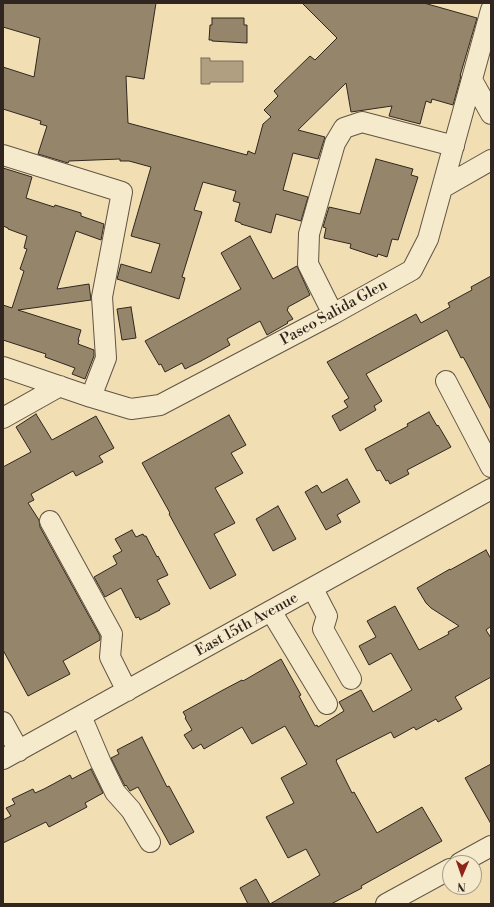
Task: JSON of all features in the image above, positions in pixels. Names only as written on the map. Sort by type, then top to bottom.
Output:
[{"type":"street","name":"Paseo Salida Glen","points":[[3,367],[131,409],[160,405],[333,314],[412,270],[428,239],[491,10]]},
{"type":"street","points":[[472,80],[491,114]]},
{"type":"street","points":[[333,314],[308,264],[309,234],[335,143],[344,128],[362,122],[454,146]]},
{"type":"street","points":[[3,155],[122,192],[102,297],[106,358],[91,397]]},
{"type":"street","points":[[442,188],[491,160]]},
{"type":"street","points":[[446,381],[491,467]]},
{"type":"street","points":[[3,418],[60,386]]},
{"type":"street","name":"East 15th Avenue","points":[[11,755],[491,489]]},
{"type":"street","points":[[50,521],[112,634],[110,657],[127,691]]},
{"type":"street","points":[[312,589],[327,616],[323,629],[351,679]]},
{"type":"street","points":[[271,611],[327,704]]},
{"type":"street","points":[[81,716],[115,792],[131,810],[150,842]]},
{"type":"street","points":[[3,722],[11,755]]},
{"type":"street","points":[[475,855],[491,846]]},
{"type":"street","points":[[386,904],[442,873]]},
{"type":"shaded area","points":[[201,58],[210,58],[210,61],[243,61],[243,82],[210,82],[210,84],[201,84]]},
{"type":"building","points":[[3,3],[156,3],[144,79],[126,76],[128,123],[247,155],[248,151],[255,154],[263,124],[271,117],[264,110],[278,96],[274,91],[310,56],[315,60],[337,38],[302,3],[424,3],[477,18],[453,105],[432,99],[431,103],[426,101],[420,124],[389,116],[392,106],[351,112],[346,83],[298,130],[325,137],[318,159],[293,153],[283,190],[308,197],[301,221],[276,214],[271,233],[241,224],[235,221],[240,203],[233,201],[236,191],[203,182],[194,210],[202,212],[182,277],[185,278],[179,299],[117,279],[121,264],[151,273],[160,244],[131,236],[151,167],[129,161],[120,161],[120,159],[69,161],[68,163],[38,154],[47,126],[40,124],[41,121],[3,109],[3,67],[34,77],[40,38],[3,27]]},
{"type":"building","points":[[212,18],[244,18],[244,25],[247,25],[247,43],[209,40]]},
{"type":"building","points":[[376,159],[413,169],[411,175],[418,177],[398,240],[392,239],[387,257],[378,254],[377,257],[350,248],[351,244],[324,238],[326,228],[323,227],[329,207],[360,214]]},
{"type":"building","points":[[3,168],[32,177],[26,198],[54,207],[55,205],[81,213],[81,216],[104,224],[101,240],[76,231],[57,289],[89,284],[91,300],[18,310],[81,330],[78,344],[94,350],[94,356],[85,379],[72,374],[75,368],[45,357],[46,354],[3,340],[3,305],[12,308],[24,271],[20,269],[27,249],[24,248],[27,236],[3,226]]},
{"type":"building","points":[[250,236],[273,279],[297,266],[310,295],[288,307],[287,310],[293,319],[267,335],[260,321],[227,339],[230,345],[201,361],[185,369],[182,363],[165,372],[161,364],[159,365],[145,341],[241,289],[221,253]]},
{"type":"building","points":[[491,276],[491,410],[466,362],[463,357],[461,358],[447,330],[366,374],[382,401],[374,406],[376,410],[340,431],[332,416],[348,407],[344,401],[349,398],[327,362],[416,314],[421,323],[450,307],[448,303],[472,290],[471,287]]},
{"type":"building","points":[[131,307],[136,338],[122,340],[117,309]]},
{"type":"building","points":[[429,412],[451,447],[407,470],[409,474],[390,484],[388,480],[386,481],[380,470],[377,471],[365,449],[408,426],[407,424]]},
{"type":"building","points":[[36,414],[52,440],[96,416],[114,448],[99,456],[103,462],[76,476],[73,471],[31,494],[34,500],[28,503],[39,520],[40,527],[100,636],[100,640],[63,661],[70,674],[28,696],[3,650],[3,467],[31,452],[16,427]]},
{"type":"building","points":[[229,415],[246,445],[231,453],[243,473],[215,488],[235,523],[214,534],[236,575],[210,589],[142,463]]},
{"type":"building","points":[[347,479],[360,502],[337,515],[341,522],[326,530],[305,492],[317,485],[322,493]]},
{"type":"building","points":[[278,506],[296,539],[273,551],[256,519]]},
{"type":"building","points":[[132,530],[136,537],[143,534],[146,536],[168,575],[157,580],[170,604],[140,620],[139,617],[136,618],[121,588],[105,597],[94,577],[117,564],[113,556],[122,551],[115,539]]},
{"type":"building","points":[[486,550],[491,559],[491,626],[486,630],[491,638],[491,677],[455,697],[462,709],[438,722],[436,719],[416,730],[414,727],[394,738],[391,732],[336,760],[352,793],[354,792],[377,833],[422,807],[442,841],[361,886],[362,888],[331,904],[270,904],[320,875],[306,849],[288,858],[266,817],[294,803],[281,778],[307,764],[285,726],[252,744],[242,727],[204,749],[201,744],[193,749],[184,735],[192,730],[183,712],[242,680],[243,681],[281,659],[301,695],[299,696],[315,726],[317,725],[318,727],[344,711],[339,702],[361,690],[373,712],[412,690],[391,653],[369,665],[359,646],[376,637],[367,621],[395,606],[419,650],[449,634],[448,632],[459,626],[431,608],[426,603],[417,588]]},
{"type":"building","points":[[142,737],[167,787],[169,786],[194,832],[170,845],[138,787],[130,791],[126,785],[125,786],[111,758],[119,754],[117,750]]},
{"type":"building","points":[[491,764],[491,824],[465,778]]},
{"type":"building","points":[[91,769],[103,793],[85,803],[87,807],[49,827],[46,822],[3,843],[3,820],[11,816],[6,808],[15,804],[12,799],[33,789],[35,793],[70,775],[72,779]]},
{"type":"building","points":[[256,879],[270,904],[248,904],[240,888]]}]
